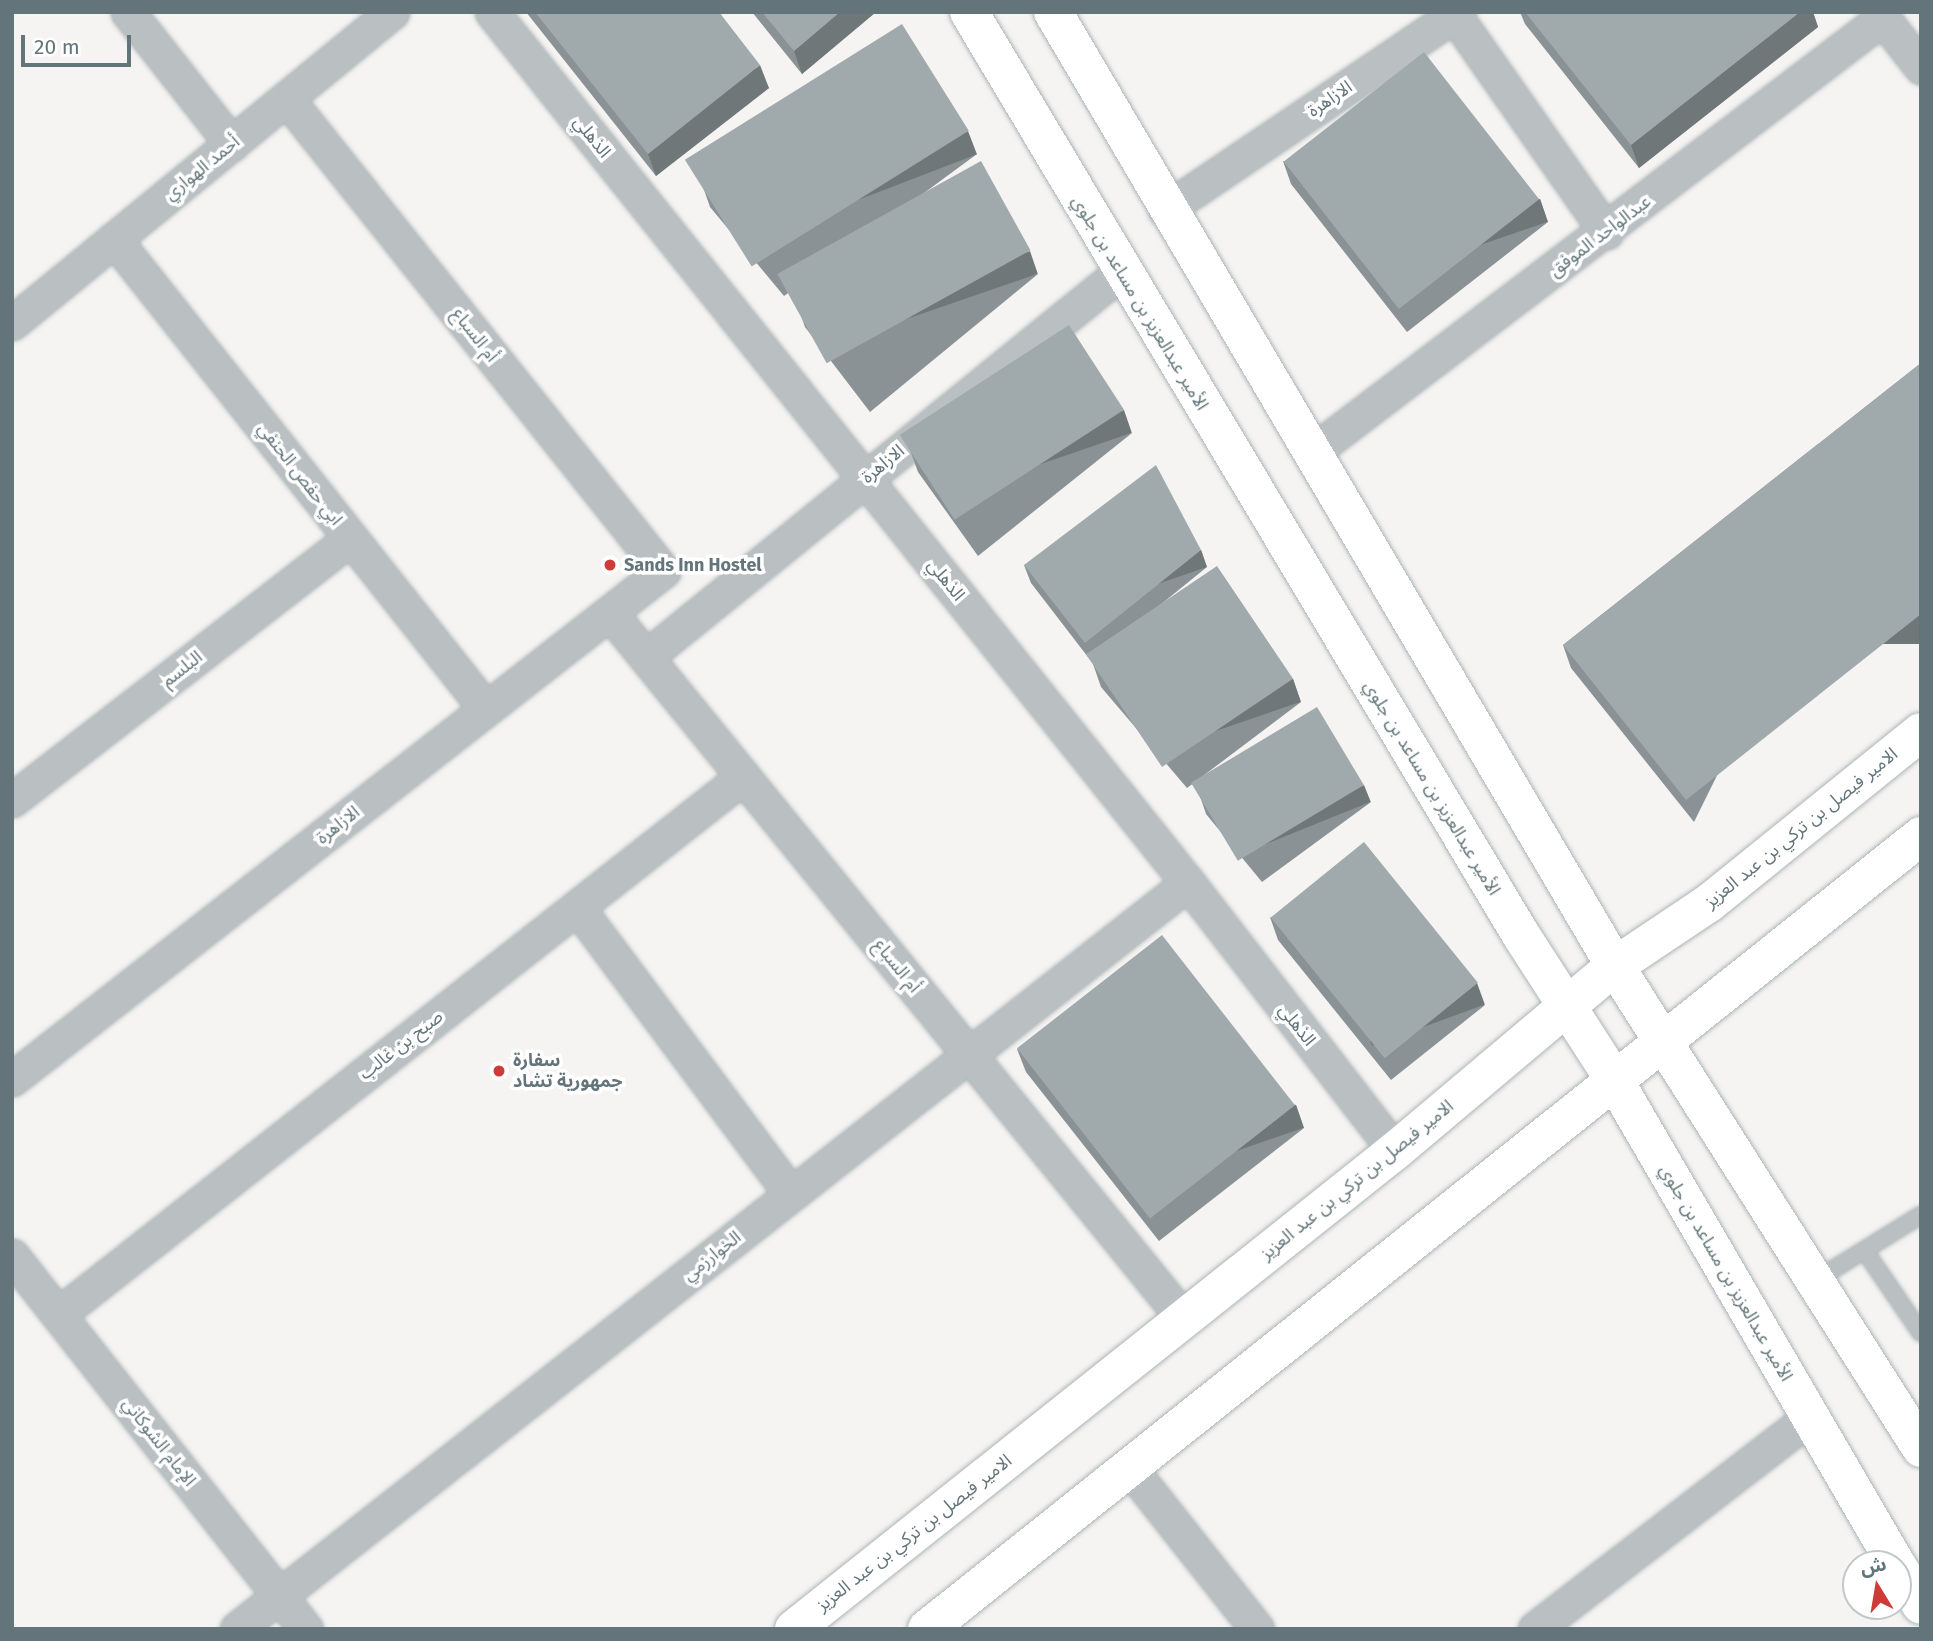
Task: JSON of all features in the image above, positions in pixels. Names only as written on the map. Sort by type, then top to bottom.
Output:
[{"type":"main road","name":"الأمير عبدالعزيز بن مساعد بن جلوي","points":[[969,12],[1121,272],[1567,1007],[1614,1078],[1888,1550]]},
{"type":"main road","points":[[1053,12],[1165,210],[1315,450],[1615,966],[1921,1448]]},
{"type":"main road","name":"الامير فيصل بن تركي بن عبد العزيز","points":[[794,1629],[1395,1151],[1615,966],[1709,902],[1921,732]]},
{"type":"main road","points":[[927,1629],[1614,1078],[1921,836]]},
{"type":"street","points":[[128,12],[232,144]]},
{"type":"street","name":"أحمد الهواري","points":[[12,323],[392,12]]},
{"type":"street","name":"الذهلي","points":[[492,12],[1188,883],[1395,1151]]},
{"type":"street","points":[[1457,14],[1606,232]]},
{"type":"street","name":"الازاهرة","points":[[1165,210],[1457,14]]},
{"type":"street","points":[[1881,15],[1921,66]]},
{"type":"street","name":"عبدالواحد الموفق","points":[[1315,450],[1606,232],[1881,15]]},
{"type":"street","name":"أم السباع","points":[[287,99],[663,571]]},
{"type":"street","name":"ابي حفص الحنفي","points":[[114,239],[486,709]]},
{"type":"street","name":"الازاهرة","points":[[646,657],[1121,272]]},
{"type":"street","name":"البلسم","points":[[12,800],[351,538]]},
{"type":"street","name":"الازاهرة","points":[[12,1079],[663,571]]},
{"type":"street","name":"أم السباع","points":[[610,613],[1184,1319]]},
{"type":"street","name":"صبح بن غالب","points":[[59,1314],[743,776]]},
{"type":"street","name":"الخوارزمي","points":[[237,1629],[1188,883]]},
{"type":"street","points":[[577,907],[791,1194]]},
{"type":"street","name":"الإمام الشوكاني","points":[[12,1256],[306,1629]]},
{"type":"street","points":[[1535,1629],[1809,1418]]},
{"type":"street","points":[[1129,1467],[1256,1629]]},
{"type":"lane","points":[[1816,1280],[1921,1215]]},
{"type":"lane","points":[[1866,1251],[1921,1334]]},
{"type":"building","points":[[535,12],[719,12],[760,65],[648,154]]},
{"type":"building","points":[[762,12],[840,12],[794,51]]},
{"type":"building","points":[[1525,12],[1800,12],[1631,145]]},
{"type":"building","points":[[902,24],[969,131],[752,267],[685,160]]},
{"type":"building","points":[[1424,52],[1539,199],[1399,309],[1284,162]]},
{"type":"building","points":[[981,161],[1030,250],[827,363],[777,274]]},
{"type":"building","points":[[1069,325],[1124,410],[955,520],[900,435]]},
{"type":"building","points":[[1921,363],[1921,614],[1686,800],[1563,645]]},
{"type":"building","points":[[1156,465],[1201,550],[1085,643],[1024,565]]},
{"type":"building","points":[[1217,566],[1293,679],[1162,767],[1086,654]]},
{"type":"building","points":[[1317,707],[1364,785],[1238,861],[1191,783]]},
{"type":"building","points":[[1364,842],[1478,983],[1385,1058],[1271,918]]},
{"type":"building","points":[[1162,935],[1295,1105],[1150,1218],[1017,1048]]},
{"type":"place","name":"Sands Inn Hostel","points":[[610,565]]},
{"type":"place","name":"سفارة جمهورية تشاد","points":[[499,1071]]}]
